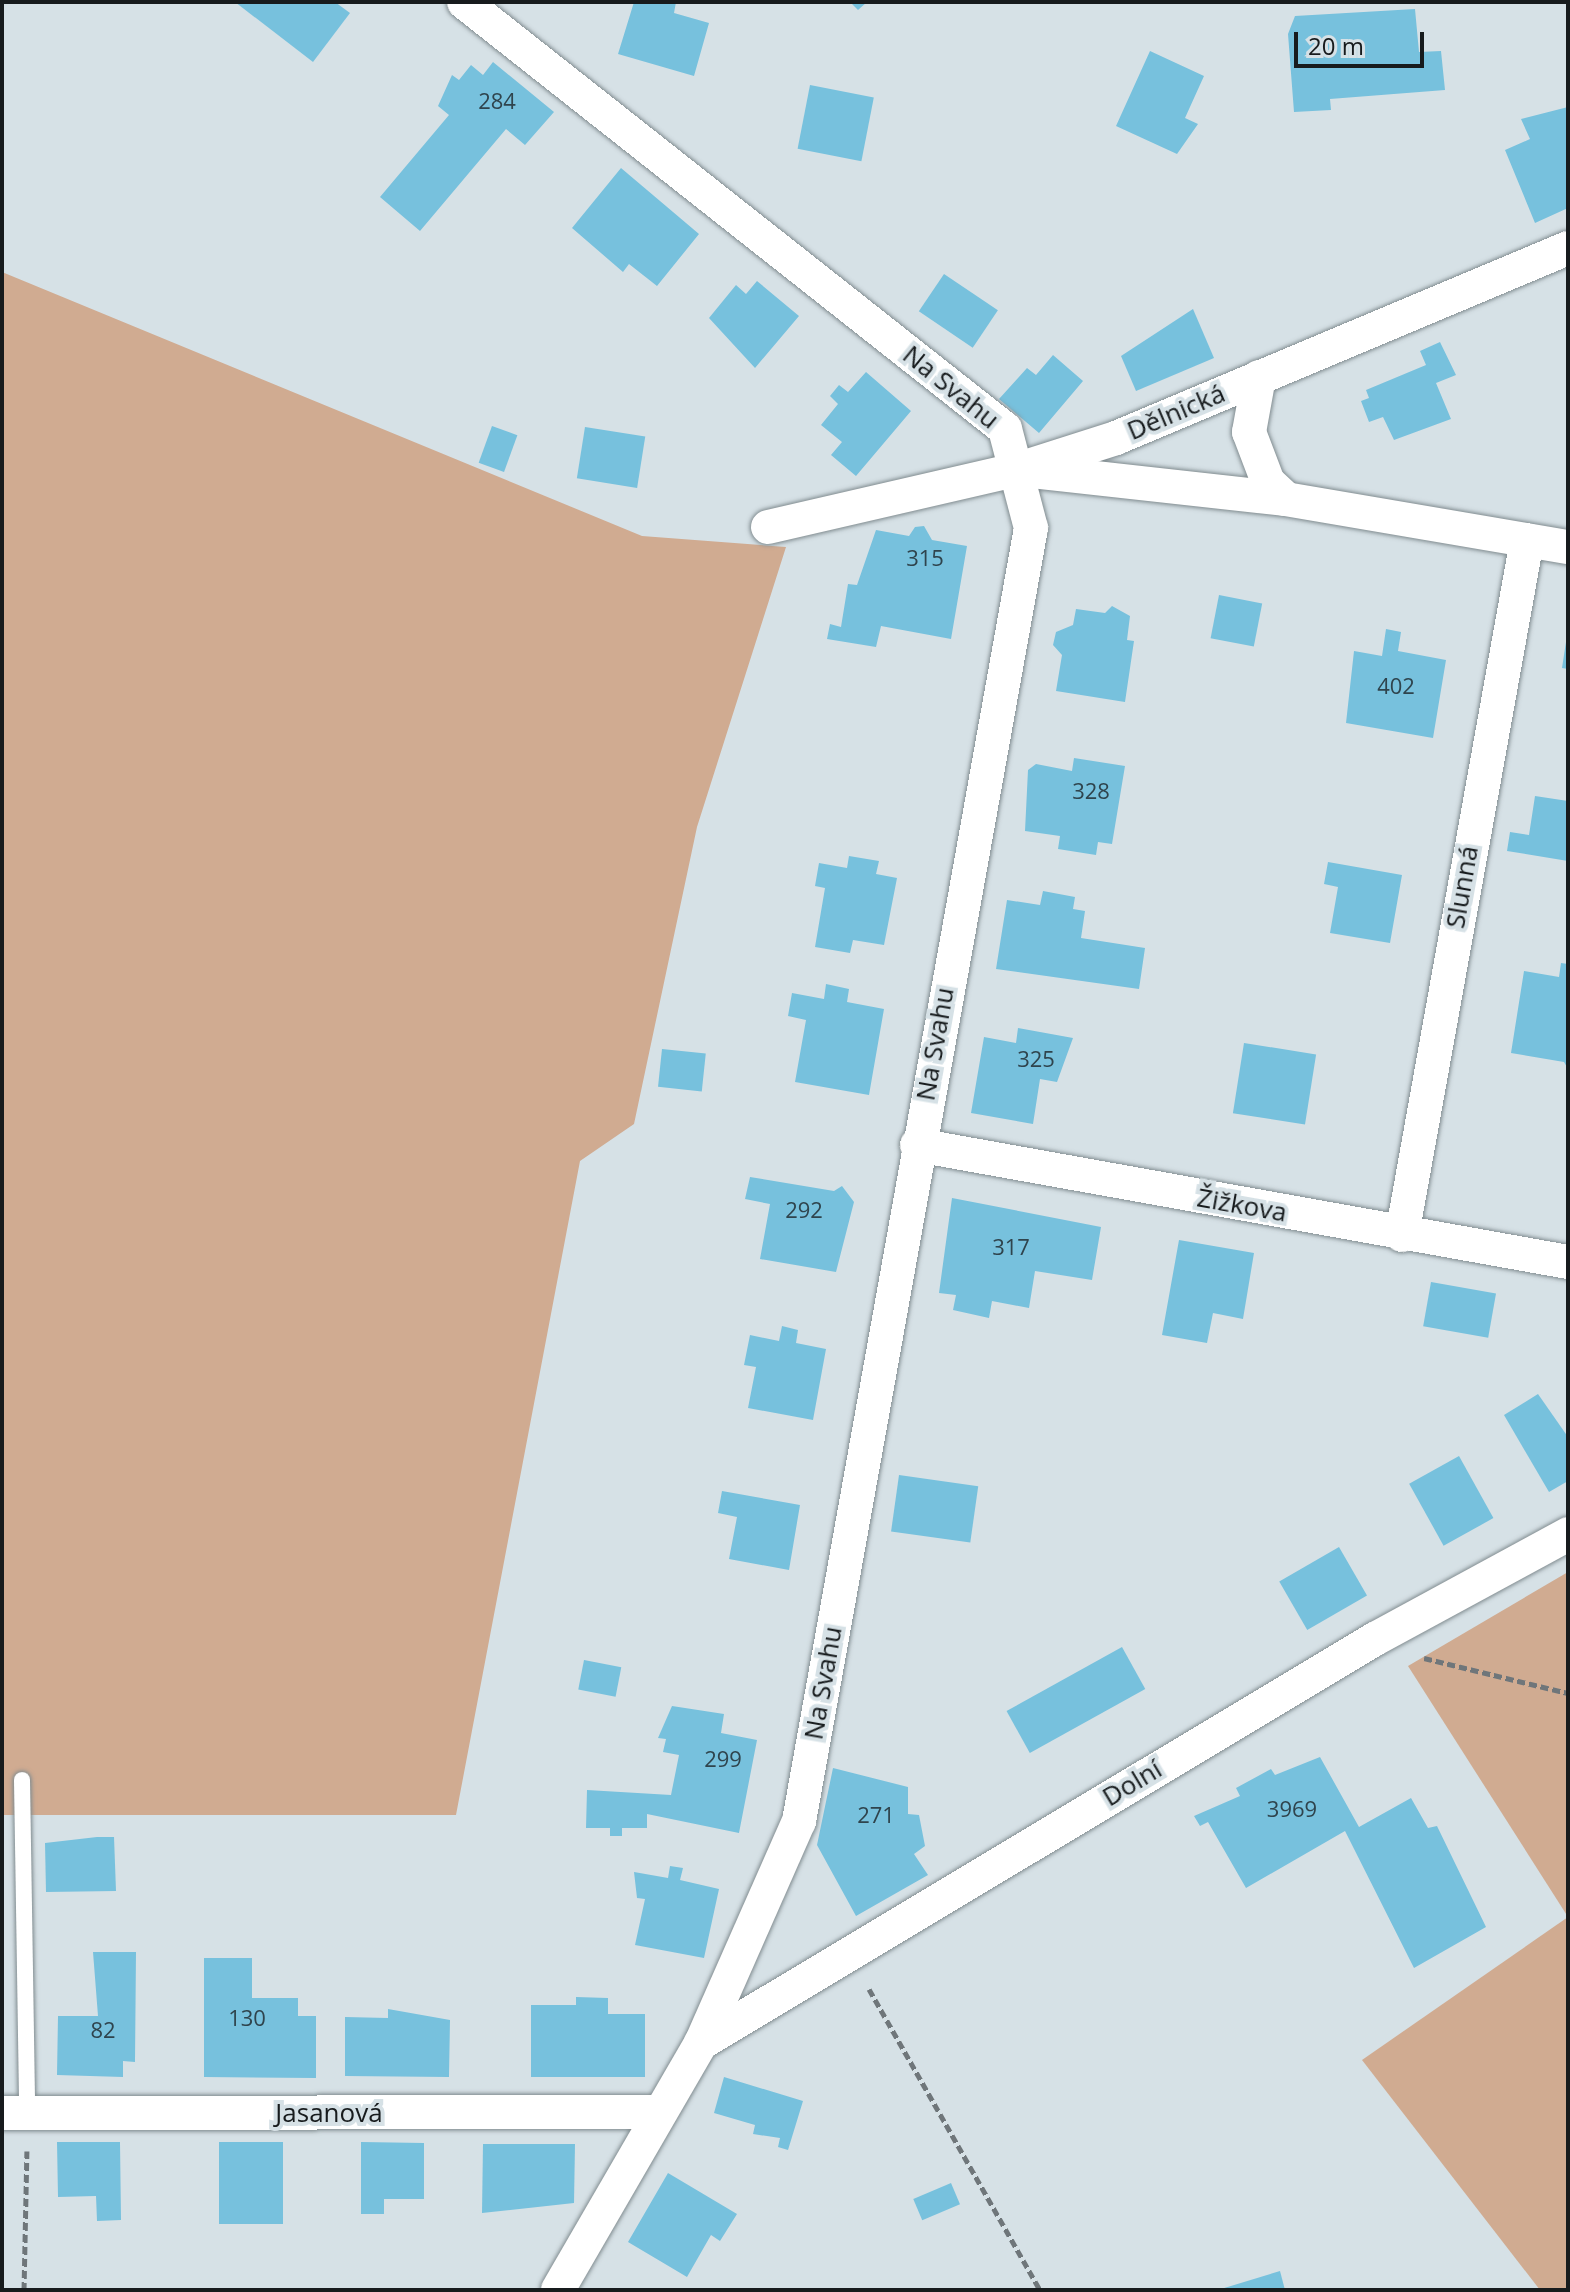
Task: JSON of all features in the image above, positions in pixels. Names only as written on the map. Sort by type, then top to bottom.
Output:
[{"type":"street","name":"Na Svahu","points":[[464,2],[1005,429],[1019,469],[1031,528],[917,1145],[799,1821],[701,2043],[657,2112],[558,2290]]},
{"type":"street","name":"Dělnická","points":[[768,527],[1019,469],[1259,377],[1568,248]]},
{"type":"street","points":[[1259,377],[1249,432],[1268,482],[1286,499]]},
{"type":"street","points":[[1019,469],[1286,499],[1568,547]]},
{"type":"street","name":"Slunná","points":[[1402,1235],[1527,540]]},
{"type":"street","name":"Žižkova","points":[[917,1145],[1402,1235],[1568,1262]]},
{"type":"street","name":"Dolní","points":[[701,2043],[1375,1639],[1568,1534]]},
{"type":"street","name":"Jasanová","points":[[15,2113],[657,2112]]},
{"type":"lane","points":[[15,2113],[22,1780]]},
{"type":"path","points":[[1375,1639],[1456,1670],[1568,1693]]},
{"type":"path","points":[[848,1953],[1040,2290]]},
{"type":"path","points":[[15,2113],[24,2290]]},
{"type":"shaded area","points":[[2,272],[642,536],[786,547],[697,827],[634,1124],[580,1161],[456,1815],[2,1815]]},
{"type":"shaded area","points":[[1568,1572],[1568,1917],[1408,1666]]},
{"type":"shaded area","points":[[1568,1917],[1568,2290],[1540,2290],[1362,2060]]},
{"type":"building","points":[[235,2],[335,2],[350,13],[313,62]]},
{"type":"building","points":[[634,2],[676,2],[674,13],[709,23],[694,76],[618,54]]},
{"type":"building","points":[[850,2],[867,2],[858,10]]},
{"type":"building","points":[[1415,9],[1419,52],[1441,51],[1445,90],[1330,99],[1331,110],[1294,112],[1288,34],[1295,16]]},
{"type":"building","points":[[1150,51],[1204,76],[1185,118],[1198,124],[1177,154],[1116,126]]},
{"type":"building","points":[[493,62],[554,112],[525,145],[506,129],[420,231],[380,197],[449,115],[438,106],[452,75],[459,80],[471,65],[483,75]]},
{"type":"building","points":[[810,85],[874,97],[861,161],[798,149]]},
{"type":"building","points":[[1568,107],[1568,208],[1535,223],[1505,150],[1530,139],[1521,119]]},
{"type":"building","points":[[621,168],[699,234],[657,286],[629,264],[623,272],[572,228]]},
{"type":"building","points":[[944,274],[998,310],[973,348],[919,311]]},
{"type":"building","points":[[757,281],[799,316],[755,368],[709,318],[736,285],[746,294]]},
{"type":"building","points":[[1193,309],[1214,358],[1136,391],[1121,356]]},
{"type":"building","points":[[1440,342],[1456,375],[1436,383],[1451,419],[1394,440],[1383,417],[1369,422],[1361,401],[1369,398],[1366,390],[1426,365],[1420,351]]},
{"type":"building","points":[[1053,355],[1083,381],[1039,433],[999,399],[1027,368],[1036,375]]},
{"type":"building","points":[[866,372],[911,411],[856,476],[831,455],[842,442],[821,425],[838,404],[830,396],[839,385],[848,392]]},
{"type":"building","points":[[492,426],[517,435],[504,472],[479,463]]},
{"type":"building","points":[[585,427],[645,437],[637,488],[577,478]]},
{"type":"building","points":[[924,526],[932,540],[967,546],[951,639],[881,626],[876,647],[827,639],[830,624],[841,627],[848,584],[857,585],[876,530],[909,536],[915,527]]},
{"type":"building","points":[[1219,595],[1262,603],[1254,647],[1211,638]]},
{"type":"building","points":[[1112,606],[1130,616],[1127,640],[1134,641],[1125,702],[1056,691],[1062,655],[1053,645],[1056,632],[1073,625],[1076,609],[1105,613]]},
{"type":"building","points":[[1386,629],[1401,632],[1398,651],[1446,660],[1433,738],[1346,723],[1354,651],[1382,656]]},
{"type":"building","points":[[1568,643],[1568,669],[1562,668]]},
{"type":"building","points":[[1074,758],[1125,766],[1112,844],[1098,842],[1096,855],[1058,849],[1060,836],[1025,831],[1028,770],[1036,764],[1072,771]]},
{"type":"building","points":[[1535,796],[1568,801],[1568,861],[1507,851],[1510,832],[1529,835]]},
{"type":"building","points":[[849,856],[879,861],[876,874],[897,878],[884,945],[853,940],[850,953],[815,947],[825,888],[815,886],[819,863],[847,868]]},
{"type":"building","points":[[1328,862],[1402,875],[1390,943],[1330,933],[1338,887],[1324,884]]},
{"type":"building","points":[[1043,891],[1075,897],[1073,909],[1085,911],[1081,938],[1145,948],[1139,989],[996,969],[1007,900],[1040,905]]},
{"type":"building","points":[[1561,963],[1568,964],[1568,1069],[1564,1062],[1511,1053],[1524,971],[1559,977]]},
{"type":"building","points":[[826,984],[849,989],[847,1002],[884,1009],[869,1095],[795,1082],[806,1020],[788,1016],[792,993],[824,999]]},
{"type":"building","points":[[1018,1028],[1073,1038],[1057,1082],[1040,1079],[1033,1124],[971,1113],[984,1037],[1016,1043]]},
{"type":"building","points":[[1244,1043],[1316,1054],[1305,1125],[1233,1113]]},
{"type":"building","points":[[662,1049],[706,1054],[702,1091],[658,1087]]},
{"type":"building","points":[[750,1177],[834,1191],[842,1186],[854,1202],[836,1272],[760,1259],[770,1204],[745,1199]]},
{"type":"building","points":[[952,1198],[1101,1227],[1092,1280],[1035,1271],[1029,1308],[992,1301],[989,1318],[953,1310],[956,1295],[939,1293]]},
{"type":"building","points":[[1179,1240],[1254,1253],[1243,1319],[1213,1313],[1207,1343],[1162,1335]]},
{"type":"building","points":[[1431,1282],[1496,1293],[1488,1338],[1423,1326]]},
{"type":"building","points":[[782,1326],[798,1330],[796,1343],[826,1349],[813,1420],[748,1408],[756,1367],[744,1365],[750,1335],[779,1341]]},
{"type":"building","points":[[1538,1394],[1568,1437],[1568,1481],[1549,1492],[1504,1415]]},
{"type":"building","points":[[1459,1456],[1493,1518],[1444,1546],[1409,1484]]},
{"type":"building","points":[[899,1475],[978,1486],[970,1543],[891,1531]]},
{"type":"building","points":[[722,1491],[800,1505],[789,1570],[729,1559],[737,1517],[718,1513]]},
{"type":"building","points":[[1339,1547],[1367,1595],[1307,1630],[1279,1582]]},
{"type":"building","points":[[1122,1647],[1145,1689],[1030,1753],[1007,1711]]},
{"type":"building","points":[[584,1660],[621,1667],[616,1697],[578,1689]]},
{"type":"building","points":[[672,1706],[724,1714],[721,1733],[757,1740],[739,1833],[647,1814],[647,1828],[622,1828],[622,1836],[610,1836],[610,1828],[586,1828],[587,1790],[671,1795],[679,1755],[663,1752],[666,1739],[658,1738]]},
{"type":"building","points":[[1320,1757],[1359,1827],[1411,1798],[1428,1828],[1437,1826],[1486,1927],[1414,1968],[1345,1831],[1246,1888],[1208,1822],[1200,1826],[1194,1816],[1240,1796],[1236,1788],[1271,1769],[1275,1775]]},
{"type":"building","points":[[833,1768],[908,1787],[908,1814],[919,1815],[925,1846],[914,1854],[928,1875],[856,1916],[817,1845]]},
{"type":"building","points":[[114,1837],[116,1891],[46,1892],[45,1843]]},
{"type":"building","points":[[670,1866],[683,1868],[680,1880],[719,1889],[704,1958],[635,1945],[645,1899],[637,1898],[634,1872],[668,1878]]},
{"type":"building","points":[[93,1952],[136,1952],[135,2062],[123,2061],[123,2077],[57,2075],[58,2016],[98,2016]]},
{"type":"building","points":[[204,1958],[252,1958],[252,1998],[298,1998],[298,2016],[316,2016],[316,2078],[204,2077]]},
{"type":"building","points":[[576,1997],[608,1998],[608,2014],[645,2014],[645,2077],[531,2077],[531,2005],[576,2005]]},
{"type":"building","points":[[388,2009],[450,2020],[449,2077],[345,2076],[345,2017],[388,2018]]},
{"type":"building","points":[[724,2077],[803,2101],[788,2150],[778,2147],[780,2138],[753,2134],[755,2125],[714,2113]]},
{"type":"building","points":[[57,2142],[120,2142],[121,2220],[97,2221],[96,2196],[58,2197]]},
{"type":"building","points":[[219,2142],[283,2142],[283,2224],[219,2224]]},
{"type":"building","points":[[361,2142],[424,2143],[424,2199],[384,2199],[384,2214],[361,2214]]},
{"type":"building","points":[[483,2144],[575,2144],[574,2203],[482,2213]]},
{"type":"building","points":[[668,2173],[737,2214],[720,2241],[711,2235],[687,2277],[628,2242]]},
{"type":"building","points":[[951,2183],[960,2204],[922,2220],[913,2199]]},
{"type":"building","points":[[1280,2271],[1285,2290],[1221,2290],[1221,2289]]}]
